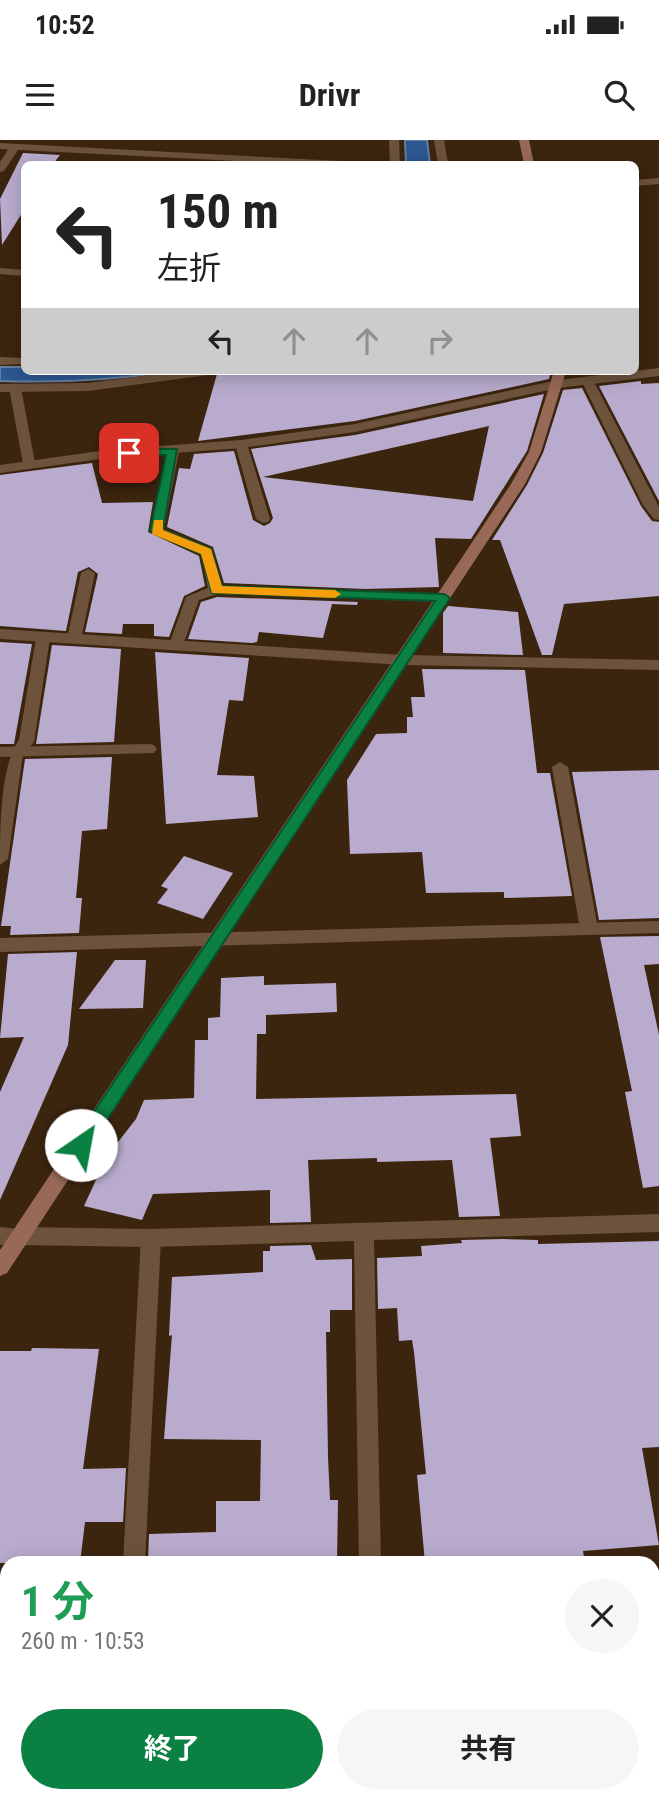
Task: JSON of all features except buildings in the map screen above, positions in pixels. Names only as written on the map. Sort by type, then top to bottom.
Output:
[{"type":"street","points":[[142,161],[150,153],[153,140]]},
{"type":"street","points":[[394,140],[395,161]]},
{"type":"street","points":[[439,140],[442,161]]},
{"type":"street","points":[[524,140],[528,161]]},
{"type":"street","points":[[0,169],[8,145],[289,161]]},
{"type":"street","points":[[639,183],[659,181]]},
{"type":"street","points":[[0,271],[21,273]]},
{"type":"street","points":[[0,361],[21,361]]},
{"type":"street","points":[[639,374],[659,372]]},
{"type":"street","points":[[0,388],[88,387],[178,375]]},
{"type":"street","points":[[0,469],[107,454],[241,444],[355,428],[559,377],[587,380],[632,375]]},
{"type":"street","points":[[0,1267],[10,1236],[216,940],[518,484],[535,452],[559,377]]},
{"type":"street","points":[[587,380],[650,505],[659,516]]},
{"type":"street","points":[[15,388],[29,463]]},
{"type":"street","points":[[241,444],[264,519]]},
{"type":"street","points":[[173,451],[157,531],[207,552],[216,590]]},
{"type":"street","points":[[74,639],[88,573]]},
{"type":"street","points":[[176,645],[193,597],[216,590],[444,598]]},
{"type":"street","points":[[0,634],[403,660],[659,665]]},
{"type":"street","points":[[8,752],[26,741],[43,638]]},
{"type":"street","points":[[8,752],[149,749]]},
{"type":"street","points":[[0,859],[8,752]]},
{"type":"street","points":[[560,766],[589,929]]},
{"type":"street","points":[[0,946],[659,927]]},
{"type":"street","points":[[10,1236],[151,1238],[659,1223]]},
{"type":"street","points":[[364,1232],[370,1556]]},
{"type":"street","points":[[134,1556],[151,1238]]},
{"type":"water","points":[[405,140],[427,140],[430,161],[406,161]]},
{"type":"water","points":[[0,367],[21,367],[21,375],[142,375],[65,381],[0,381]]},
{"type":"slow traffic","points":[[158,523],[157,531],[207,552],[216,590],[335,594]]},
{"type":"route","points":[[81,1145],[444,598],[216,590],[207,552],[157,531],[173,451],[129,453]]}]
